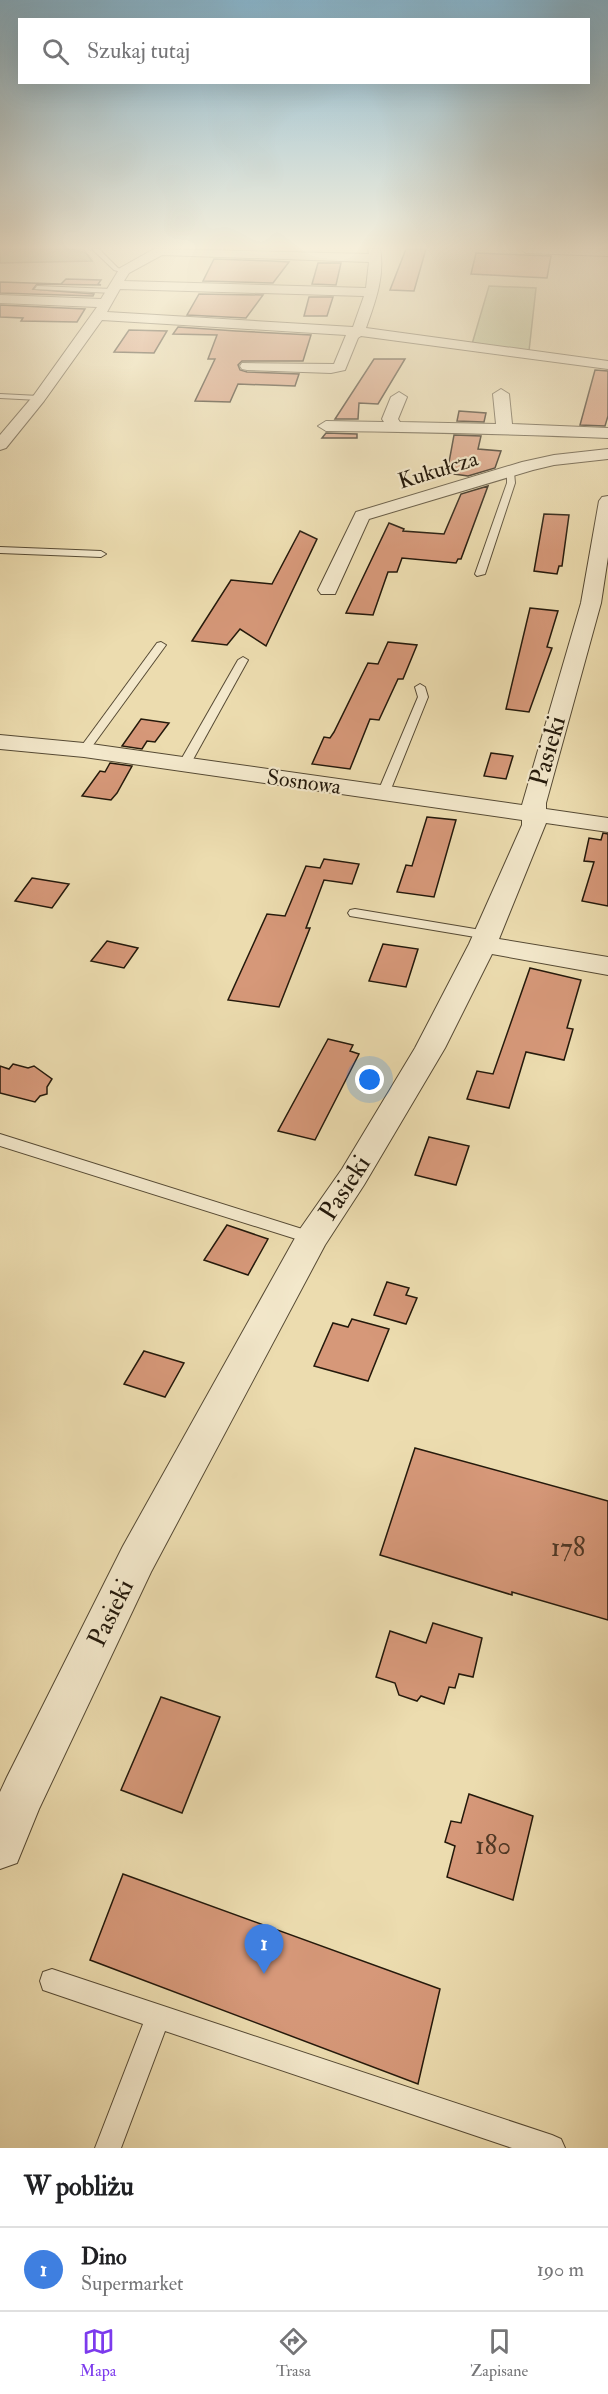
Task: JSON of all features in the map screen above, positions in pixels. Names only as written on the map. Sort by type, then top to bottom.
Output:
[{"type":"street","points":[[0,445],[39,398],[73,349]]},
{"type":"street","points":[[246,366],[331,369],[340,367],[347,349]]},
{"type":"street","points":[[489,349],[608,365]]},
{"type":"street","points":[[501,394],[504,429]]},
{"type":"street","points":[[396,429],[390,419],[399,397]]},
{"type":"street","points":[[326,426],[608,433]]},
{"type":"street","name":"Kukułcza","points":[[328,590],[362,516],[554,460],[608,454]]},
{"type":"street","name":"Pasieki","points":[[0,1846],[23,1793],[137,1559],[312,1238],[353,1177],[430,1048],[485,939],[534,825],[534,802],[591,603],[608,501]]},
{"type":"street","name":"Sosnowa","points":[[0,742],[84,750],[608,825]]},
{"type":"street","points":[[485,939],[608,966]]},
{"type":"lane","points":[[0,396],[39,398]]},
{"type":"lane","points":[[480,574],[511,483],[510,472]]},
{"type":"lane","points":[[0,550],[101,554]]},
{"type":"lane","points":[[84,750],[161,645]]},
{"type":"lane","points":[[184,765],[243,660]]},
{"type":"lane","points":[[383,794],[423,697],[420,687]]},
{"type":"lane","points":[[355,913],[485,939]]},
{"type":"lane","points":[[0,1140],[312,1238]]},
{"type":"lane","points":[[52,1981],[552,2148]]},
{"type":"lane","points":[[108,2148],[158,2017]]},
{"type":"building","points":[[116,349],[156,349],[154,353],[114,352]]},
{"type":"building","points":[[212,349],[307,349],[303,361],[242,361],[238,365],[240,370],[247,372],[299,374],[295,386],[238,384],[230,402],[195,401],[215,359],[208,359]]},
{"type":"building","points":[[374,359],[405,359],[378,404],[359,403],[358,419],[335,419]]},
{"type":"building","points":[[595,370],[608,371],[608,416],[605,426],[580,425]]},
{"type":"building","points":[[459,411],[486,413],[484,422],[457,421]]},
{"type":"building","points":[[326,433],[357,434],[357,438],[322,438]]},
{"type":"building","points":[[454,435],[481,436],[478,449],[501,451],[495,468],[468,476],[447,473]]},
{"type":"building","points":[[488,486],[461,559],[458,559],[456,563],[402,558],[397,572],[388,572],[373,615],[346,613],[389,523],[404,529],[403,531],[444,534],[461,494]]},
{"type":"building","points":[[544,514],[569,515],[562,566],[559,566],[557,574],[534,571]]},
{"type":"building","points":[[300,531],[317,539],[266,646],[240,629],[227,645],[192,641],[231,580],[272,584]]},
{"type":"building","points":[[530,608],[558,611],[547,647],[552,648],[529,712],[506,709]]},
{"type":"building","points":[[388,642],[417,645],[403,679],[398,679],[379,720],[370,719],[350,769],[312,764],[324,737],[330,738],[334,732],[368,663],[378,664]]},
{"type":"building","points":[[141,719],[169,723],[155,742],[147,741],[142,749],[122,746]]},
{"type":"building","points":[[491,753],[513,756],[506,779],[484,776]]},
{"type":"building","points":[[110,763],[132,766],[117,793],[111,800],[82,796],[100,771],[105,772]]},
{"type":"building","points":[[427,817],[456,820],[434,897],[397,892],[406,865],[412,866]]},
{"type":"building","points":[[603,833],[608,834],[608,906],[582,901],[594,862],[584,861],[589,838],[601,840]]},
{"type":"building","points":[[324,859],[359,864],[352,884],[324,880],[306,928],[310,928],[279,1007],[228,1000],[267,914],[285,916],[306,866],[320,868]]},
{"type":"building","points":[[32,878],[69,884],[52,908],[15,901]]},
{"type":"building","points":[[107,941],[138,948],[124,968],[91,961]]},
{"type":"building","points":[[383,944],[418,949],[406,987],[369,981]]},
{"type":"building","points":[[530,968],[581,980],[567,1028],[573,1029],[564,1060],[526,1052],[509,1108],[467,1099],[477,1071],[493,1074]]},
{"type":"building","points":[[328,1039],[353,1045],[350,1051],[359,1054],[315,1140],[278,1131]]},
{"type":"building","points":[[13,1064],[28,1068],[34,1066],[52,1079],[47,1087],[47,1094],[40,1096],[35,1102],[0,1093],[0,1066],[9,1069]]},
{"type":"building","points":[[429,1137],[469,1146],[456,1185],[415,1175]]},
{"type":"building","points":[[227,1225],[268,1239],[248,1275],[204,1260]]},
{"type":"building","points":[[387,1282],[409,1288],[406,1295],[417,1298],[406,1324],[374,1315]]},
{"type":"building","points":[[352,1319],[389,1329],[368,1381],[314,1366],[333,1323],[348,1327]]},
{"type":"building","points":[[144,1351],[184,1363],[165,1397],[124,1384]]},
{"type":"building","points":[[415,1448],[608,1501],[608,1620],[512,1592],[512,1595],[380,1555]]},
{"type":"building","points":[[433,1623],[482,1638],[473,1677],[459,1674],[455,1688],[449,1687],[444,1704],[421,1696],[417,1701],[399,1695],[395,1683],[376,1677],[390,1631],[426,1643]]},
{"type":"building","points":[[161,1697],[220,1717],[182,1813],[121,1790]]},
{"type":"building","points":[[469,1794],[533,1816],[513,1900],[447,1877],[455,1846],[445,1842],[451,1821],[461,1823]]},
{"type":"building","points":[[123,1874],[440,1989],[418,2084],[90,1960]]},
{"type":"place","name":"Dino","points":[[264,1974]]}]
